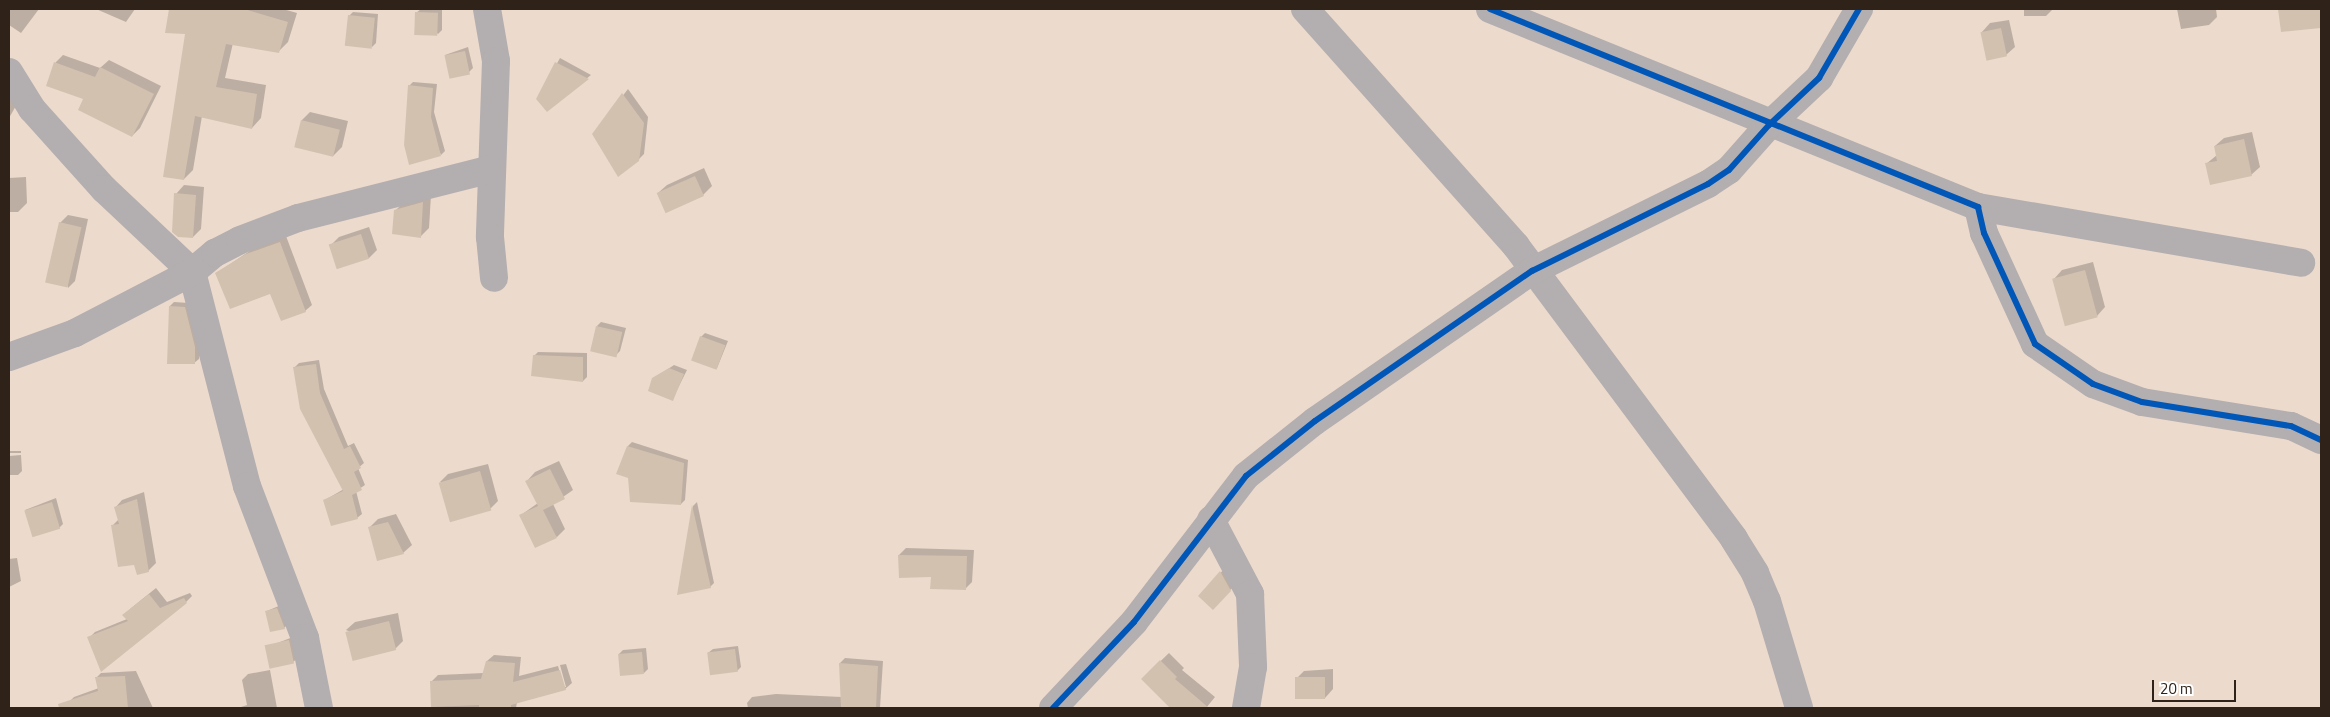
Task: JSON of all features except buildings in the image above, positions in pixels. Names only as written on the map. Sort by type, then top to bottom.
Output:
[{"type":"street","points":[[487,9],[496,61],[490,237],[494,278]]},
{"type":"street","points":[[1305,9],[1496,222],[1734,539],[1755,574],[1767,600],[1799,708]]},
{"type":"street","points":[[1490,9],[1769,125],[1978,207],[2302,263]]},
{"type":"street","points":[[1053,708],[1134,622],[1246,476],[1282,446],[1532,271],[1708,184],[1729,170],[1769,125],[1819,78],[1859,9]]},
{"type":"street","points":[[9,72],[32,109],[104,188],[192,272],[247,486],[305,638],[320,708]]},
{"type":"street","points":[[9,357],[75,333],[192,272],[215,253],[298,218],[491,169]]},
{"type":"street","points":[[1978,207],[1984,234],[2028,332],[2049,356],[2093,384],[2142,402],[2292,426],[2321,440]]},
{"type":"street","points":[[1211,520],[1250,594],[1253,667],[1246,708]]},
{"type":"cycle path","points":[[1490,9],[1978,207],[1984,233],[2035,344],[2093,384],[2142,402],[2291,426],[2321,440]]},
{"type":"cycle path","points":[[1053,708],[1134,622],[1246,476],[1315,421],[1532,271],[1708,184],[1729,170],[1769,125],[1819,78],[1859,9]]}]
